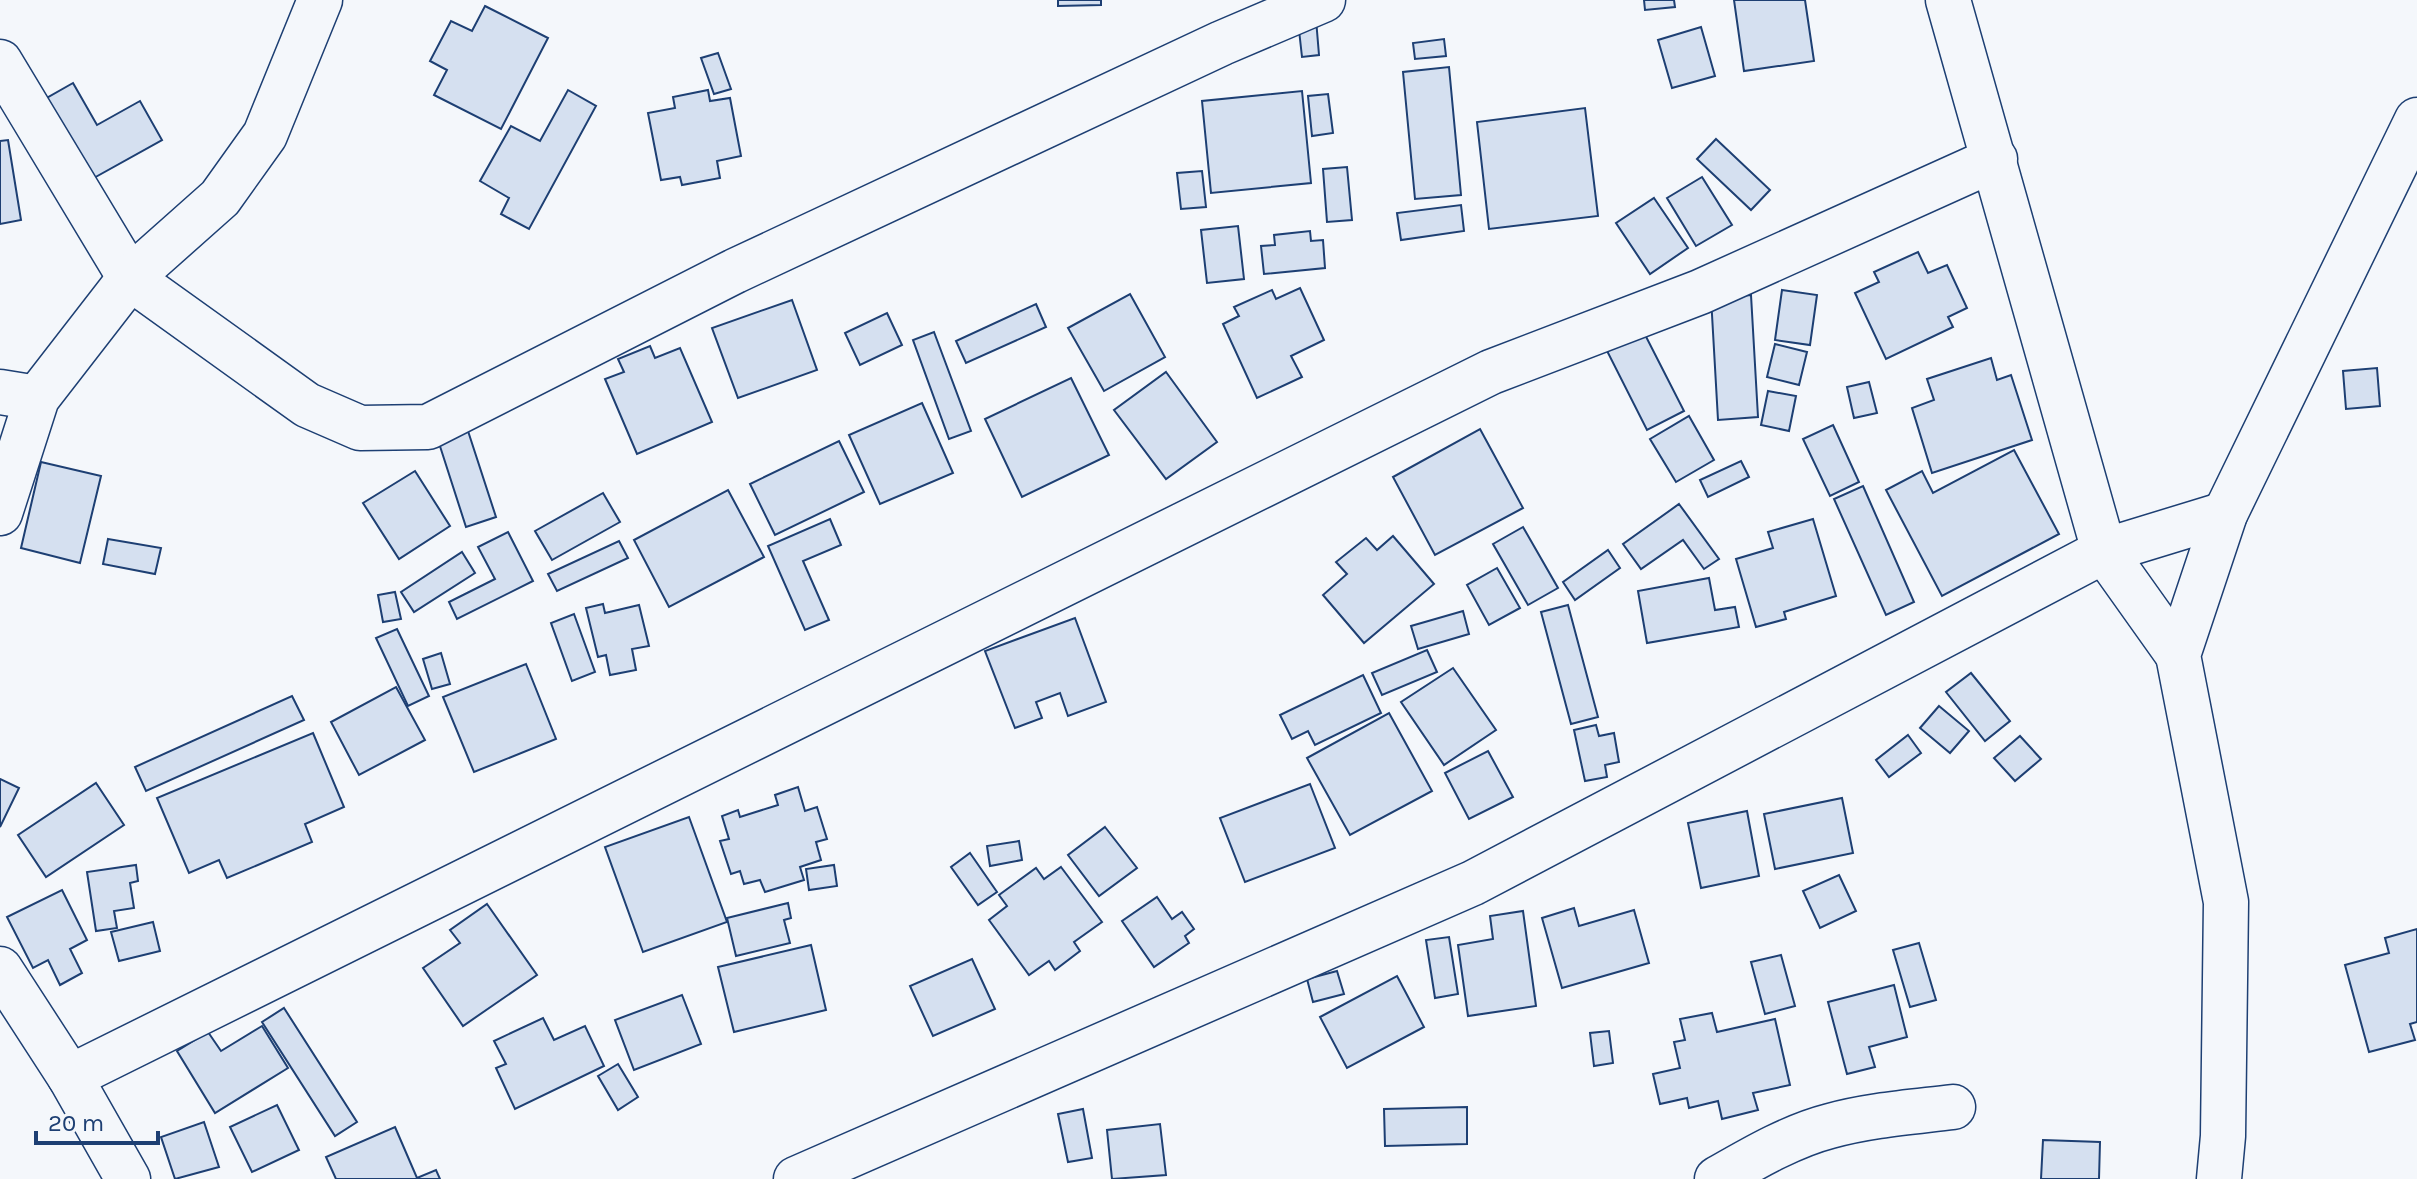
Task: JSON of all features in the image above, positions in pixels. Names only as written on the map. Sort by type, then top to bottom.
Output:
[{"type":"street","points":[[0,513],[18,395],[130,278],[220,198],[265,135],[320,0]]},
{"type":"street","points":[[0,62],[130,278],[307,405],[360,428],[428,427],[735,271],[1222,43],[1323,0]]},
{"type":"street","points":[[1948,0],[2104,551],[2178,655],[2226,902],[2223,1136],[2219,1179]]},
{"type":"street","points":[[2178,655],[2225,514],[2417,120]]},
{"type":"street","points":[[70,1077],[1491,372],[1700,292],[1995,159]]},
{"type":"street","points":[[796,1179],[1473,883],[2104,551],[2225,514]]},
{"type":"street","points":[[0,969],[70,1077],[128,1179]]},
{"type":"street","points":[[1717,1179],[1749,1160],[1826,1127],[1868,1117],[1953,1107]]},
{"type":"building","points":[[1058,0],[1101,0],[1101,5],[1058,6]]},
{"type":"building","points":[[1644,0],[1674,0],[1675,7],[1645,10]]},
{"type":"building","points":[[1734,0],[1805,0],[1814,61],[1744,71]]},
{"type":"building","points":[[485,6],[548,38],[501,129],[434,95],[447,70],[430,61],[451,21],[472,31]]},
{"type":"building","points":[[1316,19],[1319,55],[1302,57],[1298,21]]},
{"type":"building","points":[[1701,27],[1715,76],[1672,88],[1658,40]]},
{"type":"building","points":[[1444,39],[1446,56],[1415,59],[1413,43]]},
{"type":"building","points":[[718,53],[731,89],[714,94],[701,58]]},
{"type":"building","points":[[1449,67],[1461,195],[1415,199],[1403,72]]},
{"type":"building","points":[[73,83],[97,125],[140,101],[162,140],[83,184],[38,103]]},
{"type":"building","points":[[568,90],[596,106],[529,229],[501,214],[509,198],[480,181],[511,126],[540,141]]},
{"type":"building","points":[[708,90],[710,101],[730,98],[741,156],[717,161],[720,178],[682,185],[680,177],[661,180],[648,113],[675,108],[673,97]]},
{"type":"building","points":[[1302,91],[1311,183],[1211,193],[1202,101]]},
{"type":"building","points":[[1328,94],[1333,133],[1312,136],[1308,96]]},
{"type":"building","points":[[1585,108],[1598,216],[1489,229],[1477,122]]},
{"type":"building","points":[[1716,139],[1770,190],[1751,210],[1697,159]]},
{"type":"building","points":[[8,140],[21,220],[0,224],[0,141]]},
{"type":"building","points":[[1347,167],[1352,220],[1327,222],[1323,169]]},
{"type":"building","points":[[1202,171],[1206,207],[1181,209],[1177,173]]},
{"type":"building","points":[[1702,177],[1732,225],[1696,246],[1667,198]]},
{"type":"building","points":[[1654,198],[1688,248],[1650,274],[1616,223]]},
{"type":"building","points":[[1461,205],[1464,231],[1401,240],[1397,213]]},
{"type":"building","points":[[1238,226],[1244,279],[1207,283],[1201,230]]},
{"type":"building","points":[[1310,231],[1311,241],[1323,240],[1325,268],[1264,274],[1261,246],[1275,245],[1274,235]]},
{"type":"building","points":[[1918,252],[1928,273],[1947,265],[1967,308],[1948,317],[1953,327],[1886,359],[1855,293],[1879,282],[1874,272]]},
{"type":"building","points":[[1300,288],[1324,340],[1291,356],[1302,377],[1257,398],[1223,324],[1239,316],[1234,307],[1272,290],[1276,299]]},
{"type":"building","points":[[1782,290],[1817,295],[1810,345],[1775,340]]},
{"type":"building","points":[[1130,294],[1165,357],[1104,391],[1068,328]]},
{"type":"building","points":[[1751,295],[1758,417],[1718,420],[1711,297]]},
{"type":"building","points":[[792,300],[817,370],[738,398],[712,328]]},
{"type":"building","points":[[1036,304],[1046,327],[966,363],[956,341]]},
{"type":"building","points":[[887,313],[902,345],[860,365],[845,333]]},
{"type":"building","points":[[1637,319],[1684,411],[1647,430],[1600,337]]},
{"type":"building","points":[[934,332],[971,431],[949,439],[913,340]]},
{"type":"building","points":[[1775,344],[1807,352],[1799,385],[1767,377]]},
{"type":"building","points":[[650,346],[655,358],[680,348],[712,422],[637,454],[605,379],[624,372],[618,359]]},
{"type":"building","points":[[1991,358],[1997,380],[2011,375],[2032,440],[1932,473],[1912,408],[1934,400],[1927,379]]},
{"type":"building","points":[[2377,368],[2380,406],[2346,409],[2343,371]]},
{"type":"building","points":[[1166,372],[1217,442],[1166,479],[1114,410]]},
{"type":"building","points":[[1071,378],[1109,455],[1022,497],[985,419]]},
{"type":"building","points":[[1869,382],[1877,413],[1854,418],[1847,387]]},
{"type":"building","points":[[1768,391],[1796,396],[1789,431],[1761,425]]},
{"type":"building","points":[[922,403],[953,473],[880,504],[849,435]]},
{"type":"building","points":[[1689,416],[1714,460],[1676,482],[1650,439]]},
{"type":"building","points":[[1833,425],[1859,482],[1830,496],[1803,439]]},
{"type":"building","points":[[1480,429],[1523,508],[1435,555],[1393,477]]},
{"type":"building","points":[[468,431],[496,517],[466,527],[438,440]]},
{"type":"building","points":[[839,441],[864,492],[775,535],[750,484]]},
{"type":"building","points":[[2014,450],[2059,534],[1942,596],[1886,490],[1922,471],[1933,493]]},
{"type":"building","points":[[1741,461],[1749,477],[1708,497],[1700,480]]},
{"type":"building","points":[[41,462],[101,476],[80,563],[21,548]]},
{"type":"building","points":[[415,471],[450,526],[399,559],[363,503]]},
{"type":"building","points":[[1863,486],[1914,602],[1886,615],[1834,499]]},
{"type":"building","points":[[728,490],[764,557],[669,607],[634,540]]},
{"type":"building","points":[[603,493],[620,522],[552,560],[535,531]]},
{"type":"building","points":[[1679,504],[1719,559],[1704,569],[1683,540],[1641,569],[1623,544]]},
{"type":"building","points":[[830,519],[841,545],[803,561],[829,620],[805,630],[768,546]]},
{"type":"building","points":[[1813,519],[1836,596],[1784,612],[1786,619],[1756,627],[1736,559],[1773,548],[1768,532]]},
{"type":"building","points":[[1523,527],[1558,588],[1528,605],[1493,544]]},
{"type":"building","points":[[508,532],[533,581],[457,619],[449,602],[495,579],[478,547]]},
{"type":"building","points":[[1393,536],[1434,584],[1364,643],[1323,595],[1347,574],[1336,562],[1366,538],[1377,550]]},
{"type":"building","points":[[108,539],[161,548],[155,574],[103,564]]},
{"type":"building","points":[[619,541],[628,558],[557,591],[548,574]]},
{"type":"building","points":[[1608,550],[1620,568],[1575,600],[1563,582]]},
{"type":"building","points":[[462,552],[475,573],[414,612],[401,592]]},
{"type":"building","points":[[1497,568],[1520,608],[1489,625],[1467,585]]},
{"type":"building","points":[[1709,578],[1715,610],[1735,607],[1739,627],[1647,643],[1638,591]]},
{"type":"building","points":[[395,592],[401,619],[383,622],[378,595]]},
{"type":"building","points":[[603,604],[605,613],[639,605],[649,646],[632,649],[636,670],[610,675],[606,655],[598,657],[586,608]]},
{"type":"building","points":[[1568,605],[1598,717],[1571,724],[1541,612]]},
{"type":"building","points":[[1463,611],[1469,634],[1418,649],[1411,626]]},
{"type":"building","points":[[574,614],[595,672],[572,681],[551,623]]},
{"type":"building","points":[[1075,618],[1106,702],[1068,716],[1060,693],[1036,702],[1042,718],[1015,728],[985,651]]},
{"type":"building","points":[[397,629],[429,696],[408,706],[376,638]]},
{"type":"building","points":[[1427,650],[1437,672],[1382,695],[1372,673]]},
{"type":"building","points":[[441,653],[450,684],[432,689],[423,659]]},
{"type":"building","points":[[526,664],[556,739],[474,772],[443,697]]},
{"type":"building","points":[[1453,668],[1496,730],[1444,765],[1401,702]]},
{"type":"building","points":[[1971,673],[2010,721],[1985,741],[1946,692]]},
{"type":"building","points":[[1363,675],[1381,713],[1315,745],[1308,731],[1292,739],[1280,715]]},
{"type":"building","points":[[396,687],[425,740],[359,775],[331,722]]},
{"type":"building","points":[[292,696],[304,720],[146,791],[135,767]]},
{"type":"building","points":[[1939,706],[1969,731],[1950,753],[1920,728]]},
{"type":"building","points":[[1389,713],[1432,791],[1350,835],[1307,758]]},
{"type":"building","points":[[1596,725],[1599,736],[1614,733],[1619,762],[1605,765],[1607,777],[1585,781],[1574,730]]},
{"type":"building","points":[[313,733],[344,807],[305,824],[312,842],[227,878],[219,860],[189,873],[157,798]]},
{"type":"building","points":[[1908,735],[1921,753],[1889,777],[1876,760]]},
{"type":"building","points":[[2020,736],[2041,759],[2015,781],[1994,758]]},
{"type":"building","points":[[1488,751],[1513,797],[1469,819],[1445,773]]},
{"type":"building","points":[[0,779],[19,788],[0,827]]},
{"type":"building","points":[[96,783],[124,825],[46,877],[18,835]]},
{"type":"building","points":[[1310,784],[1335,848],[1245,882],[1220,818]]},
{"type":"building","points":[[798,787],[805,811],[817,807],[827,839],[816,842],[821,860],[800,867],[804,880],[765,892],[760,880],[744,884],[740,871],[731,874],[720,841],[729,839],[722,816],[738,810],[740,817],[778,805],[775,795]]},
{"type":"building","points":[[1842,798],[1853,853],[1775,869],[1764,814]]},
{"type":"building","points":[[1747,811],[1759,876],[1701,888],[1688,823]]},
{"type":"building","points":[[689,817],[727,922],[643,952],[605,847]]},
{"type":"building","points":[[1105,827],[1137,868],[1099,896],[1068,855]]},
{"type":"building","points":[[1019,841],[1022,860],[990,866],[987,846]]},
{"type":"building","points":[[970,853],[997,892],[978,905],[951,867]]},
{"type":"building","points":[[136,865],[138,881],[130,883],[134,908],[114,911],[117,928],[96,931],[87,872]]},
{"type":"building","points":[[834,865],[837,886],[809,890],[806,869]]},
{"type":"building","points":[[1061,867],[1102,922],[1074,942],[1080,951],[1055,970],[1049,961],[1029,975],[989,920],[1007,906],[999,895],[1036,868],[1044,879]]},
{"type":"building","points":[[1839,875],[1856,911],[1820,928],[1803,891]]},
{"type":"building","points":[[62,890],[87,940],[70,949],[82,973],[60,985],[48,960],[33,968],[7,917]]},
{"type":"building","points":[[1157,897],[1172,919],[1182,912],[1194,929],[1185,936],[1189,943],[1154,967],[1122,921]]},
{"type":"building","points":[[788,903],[791,918],[784,920],[790,943],[736,956],[727,918]]},
{"type":"building","points":[[487,904],[537,975],[463,1026],[423,968],[460,943],[450,930]]},
{"type":"building","points":[[1574,908],[1579,926],[1634,910],[1649,963],[1562,988],[1542,918]]},
{"type":"building","points":[[1523,911],[1536,1006],[1468,1016],[1458,945],[1493,939],[1490,916]]},
{"type":"building","points":[[153,922],[160,951],[119,961],[111,932]]},
{"type":"building","points":[[2417,929],[2417,1022],[2410,1024],[2415,1040],[2369,1052],[2345,965],[2389,953],[2385,938]]},
{"type":"building","points":[[1449,937],[1458,994],[1435,998],[1426,940]]},
{"type":"building","points":[[1919,943],[1936,1000],[1910,1007],[1893,950]]},
{"type":"building","points":[[811,945],[826,1010],[734,1032],[718,967]]},
{"type":"building","points":[[1781,955],[1795,1006],[1765,1014],[1751,962]]},
{"type":"building","points":[[972,959],[995,1009],[933,1036],[910,986]]},
{"type":"building","points":[[1337,971],[1344,994],[1313,1002],[1307,979]]},
{"type":"building","points":[[1397,976],[1424,1027],[1347,1068],[1320,1017]]},
{"type":"building","points":[[1894,985],[1907,1037],[1869,1047],[1875,1067],[1847,1074],[1828,1002]]},
{"type":"building","points":[[682,995],[701,1044],[634,1070],[615,1020]]},
{"type":"building","points":[[284,1008],[357,1122],[335,1136],[262,1022]]},
{"type":"building","points":[[1712,1013],[1717,1032],[1775,1019],[1790,1085],[1753,1093],[1758,1110],[1722,1119],[1718,1101],[1689,1108],[1687,1098],[1660,1104],[1653,1074],[1680,1068],[1674,1042],[1685,1040],[1680,1019]]},
{"type":"building","points":[[543,1018],[554,1040],[585,1026],[604,1066],[515,1109],[496,1068],[506,1064],[494,1041]]},
{"type":"building","points":[[262,1026],[288,1068],[215,1113],[177,1051],[208,1032],[221,1051]]},
{"type":"building","points":[[1609,1031],[1613,1063],[1594,1066],[1590,1033]]},
{"type":"building","points":[[618,1064],[638,1097],[618,1110],[598,1076]]},
{"type":"building","points":[[277,1105],[299,1150],[252,1172],[230,1127]]},
{"type":"building","points":[[1467,1107],[1467,1144],[1385,1146],[1384,1109]]},
{"type":"building","points":[[1083,1109],[1092,1158],[1068,1162],[1058,1114]]},
{"type":"building","points":[[204,1122],[219,1167],[175,1179],[161,1137]]},
{"type":"building","points":[[1160,1124],[1166,1175],[1112,1179],[1107,1130]]},
{"type":"building","points":[[395,1127],[417,1178],[436,1170],[440,1179],[336,1179],[326,1157]]},
{"type":"building","points":[[2043,1140],[2100,1142],[2099,1179],[2041,1179]]}]
